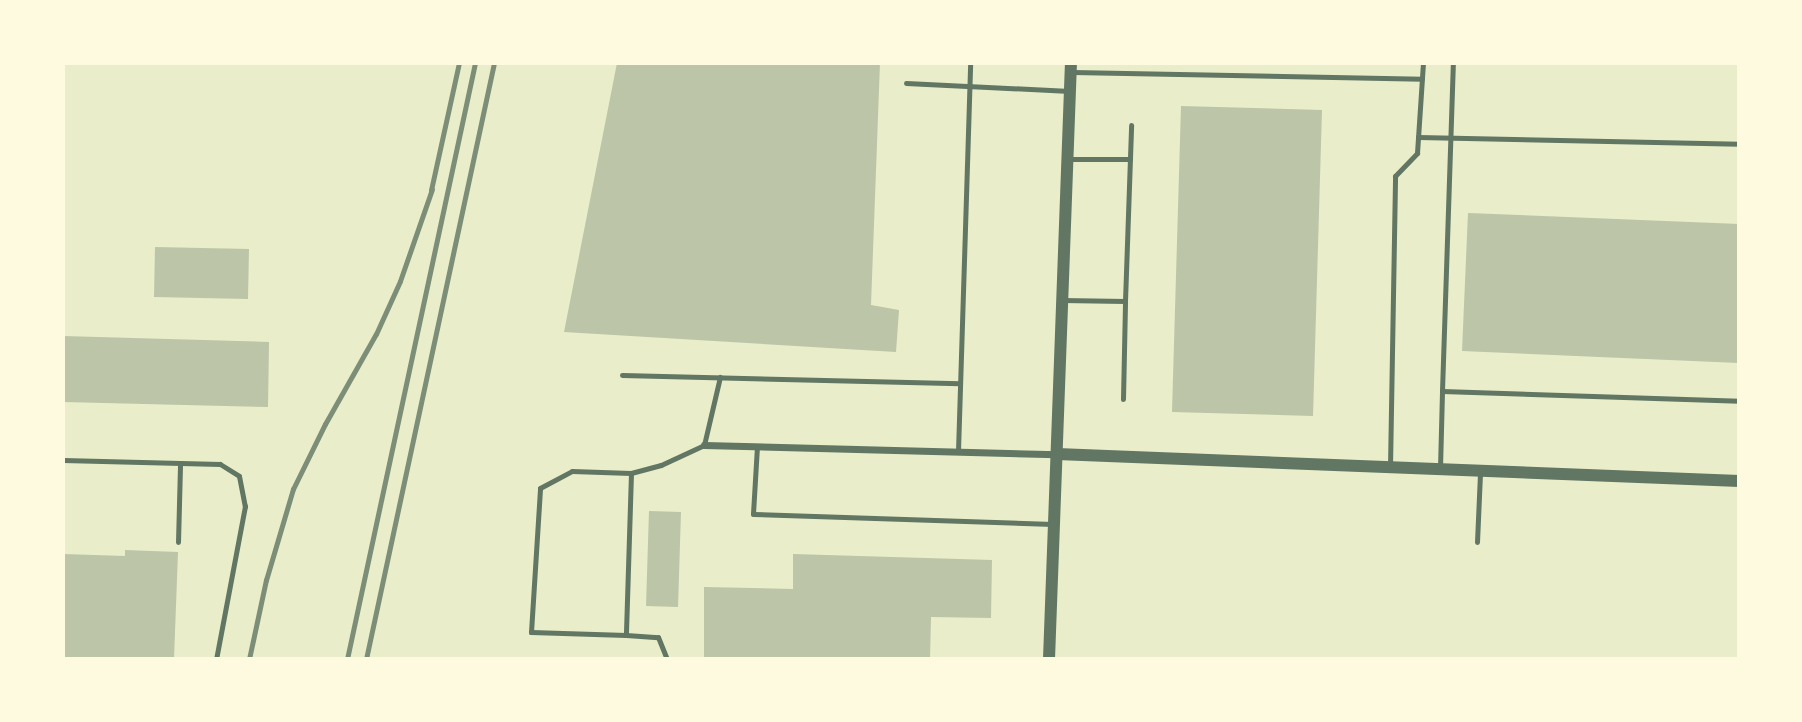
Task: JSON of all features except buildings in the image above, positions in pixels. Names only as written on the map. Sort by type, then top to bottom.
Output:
[{"type":"street","points":[[1049,659],[1071,68]]},
{"type":"street","points":[[704,445],[1057,454],[1739,481]]},
{"type":"lane","points":[[958,451],[970,63]]},
{"type":"lane","points":[[1390,469],[1395,176],[1417,153],[1423,63]]},
{"type":"lane","points":[[1440,471],[1453,63]]},
{"type":"lane","points":[[1071,68],[1422,79]]},
{"type":"lane","points":[[906,83],[1070,91]]},
{"type":"lane","points":[[1123,398],[1131,125]]},
{"type":"lane","points":[[1418,137],[1739,144]]},
{"type":"lane","points":[[1067,159],[1130,159]]},
{"type":"lane","points":[[1062,300],[1125,301]]},
{"type":"lane","points":[[622,374],[960,383]]},
{"type":"lane","points":[[667,659],[658,637],[531,632],[540,488],[572,471],[631,473],[661,465],[704,445],[720,377]]},
{"type":"lane","points":[[1442,391],[1739,401]]},
{"type":"lane","points":[[757,446],[753,514],[1054,524]]},
{"type":"lane","points":[[63,460],[219,464],[239,477],[245,506],[216,659]]},
{"type":"lane","points":[[178,542],[180,464]]},
{"type":"lane","points":[[1477,542],[1479,472]]},
{"type":"lane","points":[[626,635],[631,473]]},
{"type":"railway","points":[[431,190],[459,63]]},
{"type":"railway","points":[[347,659],[475,63]]},
{"type":"railway","points":[[366,659],[494,63]]},
{"type":"railway","points":[[249,659],[266,580],[293,489],[325,424],[376,334],[400,281],[432,189]]}]
